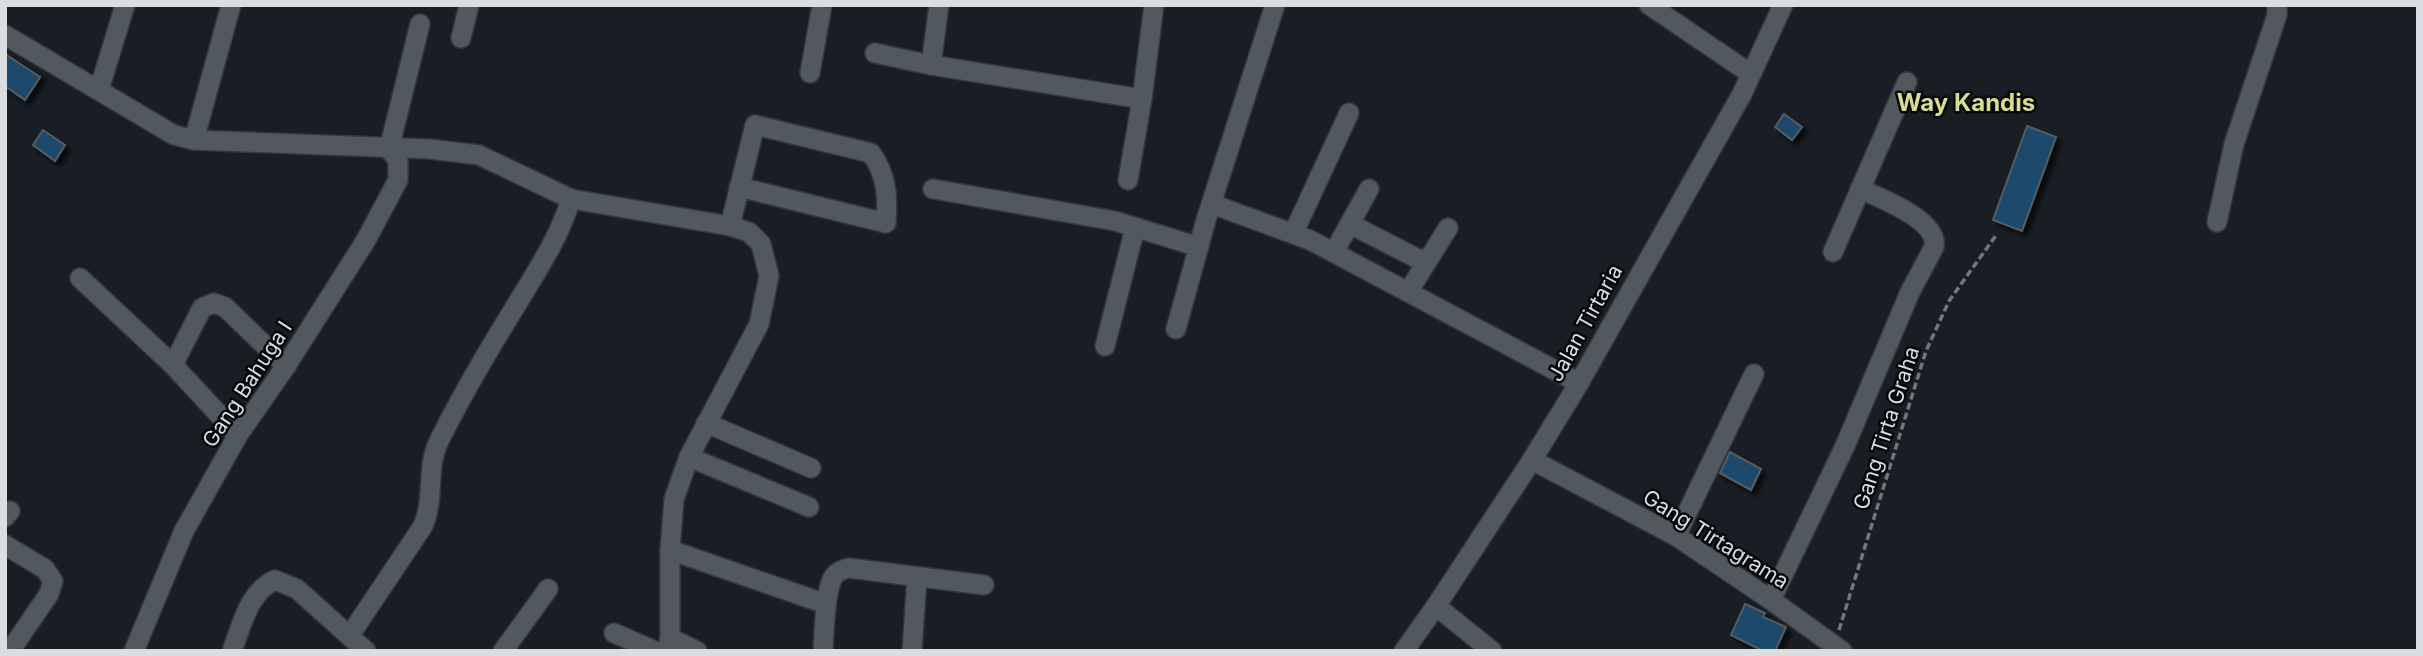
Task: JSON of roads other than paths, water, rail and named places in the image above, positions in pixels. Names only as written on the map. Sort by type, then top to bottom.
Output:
[{"type":"street","points":[[99,90],[125,5]]},
{"type":"street","points":[[194,140],[231,5]]},
{"type":"street","points":[[461,38],[469,5]]},
{"type":"street","points":[[810,73],[822,5]]},
{"type":"street","points":[[931,65],[939,5]]},
{"type":"street","points":[[1128,180],[1154,5]]},
{"type":"street","points":[[1176,329],[1275,5]]},
{"type":"street","points":[[1649,5],[1751,74]]},
{"type":"street","name":"Jalan Tirtaria","points":[[1404,651],[1532,460],[1579,383],[1742,94],[1783,5]]},
{"type":"street","points":[[2217,222],[2234,144],[2282,6]]},
{"type":"street","points":[[389,149],[420,24]]},
{"type":"street","points":[[8,42],[99,90],[174,135],[194,140],[429,149],[479,155],[571,199],[730,226],[749,232],[761,244],[769,276],[759,324],[689,457],[674,499],[664,647]]},
{"type":"street","points":[[875,53],[931,65],[1142,99]]},
{"type":"street","points":[[1833,252],[1906,82]]},
{"type":"street","points":[[1294,232],[1349,113]]},
{"type":"street","points":[[730,226],[739,187],[755,125],[871,153],[881,171],[888,195],[886,223],[739,187]]},
{"type":"street","name":"Gang Bahuga I","points":[[134,651],[184,531],[238,435],[286,366],[366,240],[398,180],[398,160],[389,149]]},
{"type":"street","points":[[933,189],[1115,221],[1199,247]]},
{"type":"street","points":[[1334,252],[1369,189]]},
{"type":"street","points":[[1771,600],[1845,446],[1910,292],[1934,247],[1932,231],[1897,205],[1860,189]]},
{"type":"street","points":[[350,635],[423,526],[430,506],[430,469],[438,444],[495,339],[556,240],[571,199]]},
{"type":"street","points":[[1212,204],[1294,232],[1579,383]]},
{"type":"street","points":[[1350,224],[1426,263]]},
{"type":"street","points":[[1105,346],[1136,228]]},
{"type":"street","points":[[1408,292],[1448,228]]},
{"type":"street","points":[[80,278],[173,365],[238,435]]},
{"type":"street","points":[[173,365],[202,308],[214,303],[225,307],[286,366]]},
{"type":"street","points":[[1676,536],[1754,374]]},
{"type":"street","points":[[706,423],[811,468]]},
{"type":"street","points":[[689,457],[809,507]]},
{"type":"street","name":"Gang Tirtagrama","points":[[1532,460],[1676,536],[1838,648]]},
{"type":"street","points":[[5,545],[45,569],[53,581],[48,594],[10,651]]},
{"type":"street","points":[[670,550],[826,604]]},
{"type":"street","points":[[822,651],[826,604],[834,575],[842,570],[849,568],[984,585]]},
{"type":"street","points":[[912,651],[917,577]]},
{"type":"street","points":[[233,648],[250,602],[266,584],[275,580],[297,589],[366,651]]},
{"type":"street","points":[[503,651],[548,589]]},
{"type":"street","points":[[1436,606],[1492,651]]},
{"type":"street","points":[[614,633],[664,647],[697,651]]},
{"type":"district","name":"Way Kandis","points":[[1966,102]]}]
